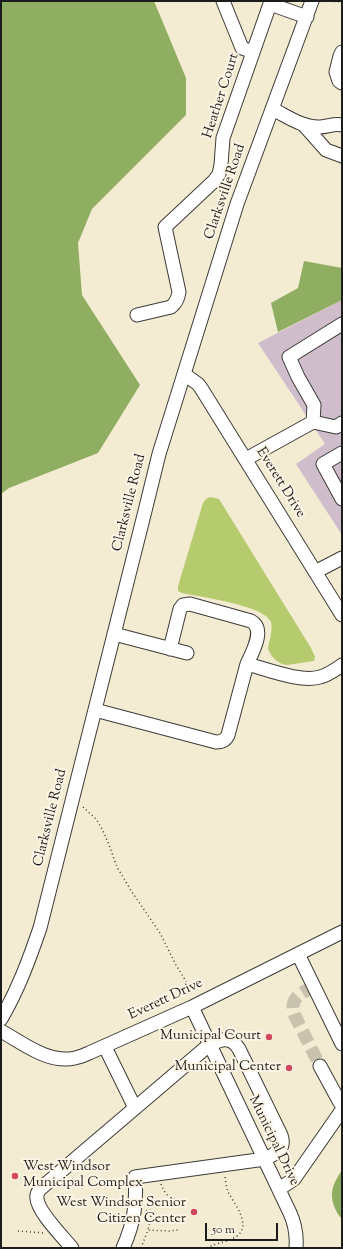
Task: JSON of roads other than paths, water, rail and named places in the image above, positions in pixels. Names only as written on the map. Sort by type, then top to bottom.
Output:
[{"type":"street","points":[[223,1],[242,48],[253,52]]},
{"type":"street","name":"Clarksville Road","points":[[1,1019],[18,988],[29,962],[40,928],[159,454],[237,204],[312,1]]},
{"type":"street","points":[[270,2],[307,17]]},
{"type":"street","name":"Heather Court","points":[[137,315],[170,307],[175,304],[178,298],[179,292],[165,227],[214,181],[218,174],[221,165],[223,138],[270,2]]},
{"type":"street","points":[[342,52],[336,72],[339,81],[342,83]]},
{"type":"street","points":[[272,109],[303,124],[319,128],[338,124],[342,125]]},
{"type":"street","points":[[303,124],[326,150],[342,156]]},
{"type":"street","points":[[313,422],[314,405],[298,377],[289,357],[342,324]]},
{"type":"street","name":"Everett Drive","points":[[184,374],[201,388],[342,615]]},
{"type":"street","points":[[246,459],[313,422],[336,426],[342,423]]},
{"type":"street","points":[[342,453],[323,464],[342,499]]},
{"type":"street","points":[[316,572],[342,558]]},
{"type":"street","points":[[95,710],[216,742],[221,742],[226,739],[247,664],[254,647],[258,628],[251,621],[190,604],[183,605],[180,609],[170,648]]},
{"type":"street","points":[[114,634],[187,653]]},
{"type":"street","points":[[247,664],[301,678],[320,677],[342,665]]},
{"type":"street","name":"Everett Drive","points":[[1,1031],[41,1054],[56,1059],[75,1058],[193,1006],[342,932]]},
{"type":"street","points":[[298,954],[342,1044]]},
{"type":"street","name":"Municipal Drive","points":[[193,1006],[209,1045],[265,1159],[295,1226],[297,1239],[296,1248]]},
{"type":"street","points":[[72,1248],[41,1209],[36,1196],[40,1189],[209,1045],[215,1042],[227,1040],[235,1043],[282,1140],[282,1145],[278,1152],[265,1159],[135,1177],[136,1193],[134,1215],[123,1248]]},
{"type":"street","points":[[105,1046],[135,1108]]},
{"type":"street","points":[[320,1066],[342,1104]]},
{"type":"street","points":[[279,1189],[294,1179],[342,1110]]},
{"type":"tunnel","points":[[314,987],[297,997],[294,1001],[293,1010],[320,1066]]},
{"type":"place","name":"Municipal Court","points":[[269,1037]]},
{"type":"place","name":"Municipal Center","points":[[289,1068]]},
{"type":"place","name":"West Windsor Municipal Complex","points":[[15,1176]]},
{"type":"place","name":"West Windsor Senior Citizen Center","points":[[194,1212]]}]
